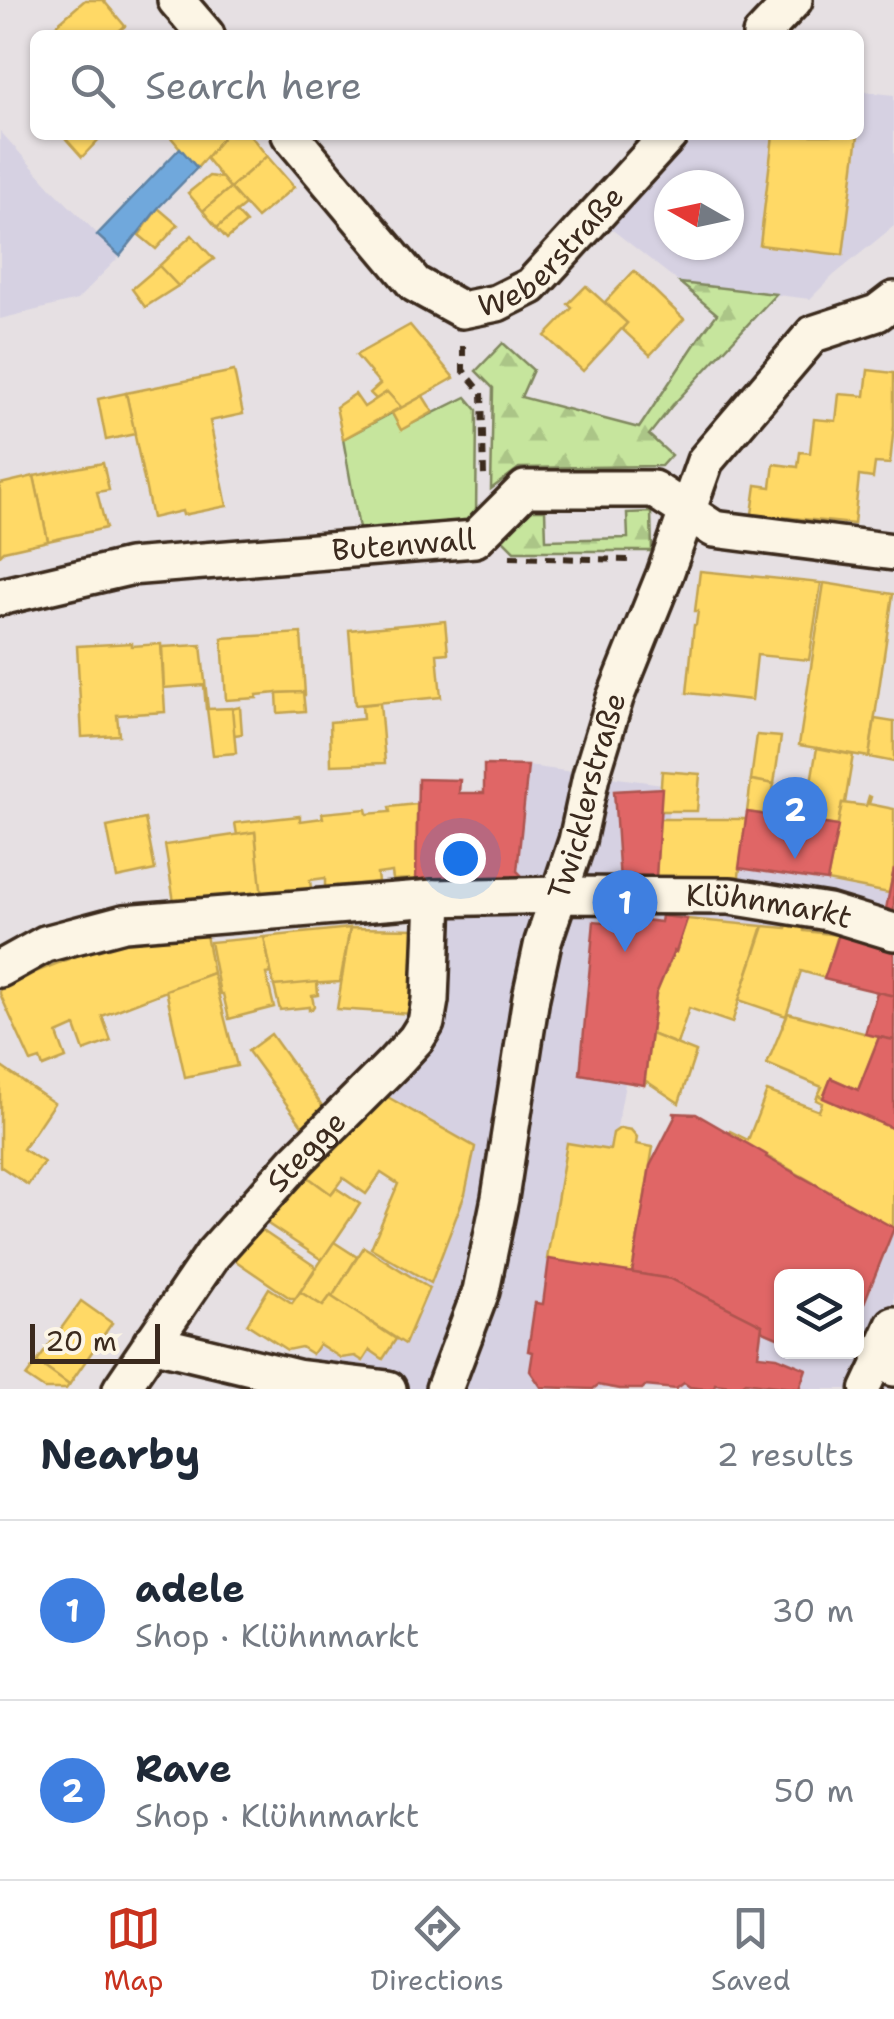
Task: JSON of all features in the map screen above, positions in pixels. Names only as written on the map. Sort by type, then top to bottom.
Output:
[{"type":"street","points":[[176,0],[202,30]]},
{"type":"street","points":[[767,30],[794,0]]},
{"type":"street","points":[[294,140],[415,284],[462,310]]},
{"type":"street","name":"Weberstraße","points":[[462,310],[497,304],[530,286],[664,140]]},
{"type":"street","name":"Twicklerstraße","points":[[444,1389],[481,1292],[542,942],[577,841],[591,776],[615,698],[705,461],[813,334],[877,313],[894,300]]},
{"type":"street","name":"Butenwall","points":[[0,597],[129,567],[475,538],[525,489],[653,489],[714,529],[894,552]]},
{"type":"street","name":"Klühnmarkt","points":[[0,969],[45,944],[124,923],[434,898],[730,896],[828,912],[894,932]]},
{"type":"street","name":"Stegge","points":[[121,1389],[223,1242],[416,1039],[426,1023],[430,1000],[434,898]]},
{"type":"street","points":[[151,1343],[297,1378],[388,1389]]},
{"type":"street","points":[[866,1389],[889,1350]]},
{"type":"path","points":[[462,310],[464,370],[482,393],[485,502],[475,538],[512,558],[644,560],[665,574]]},
{"type":"shaded area","points":[[864,92],[894,95],[894,226],[810,299],[680,283],[610,228],[654,181],[654,260],[744,260],[744,170],[664,170],[692,140],[864,140]]},
{"type":"shaded area","points":[[0,131],[120,256],[77,300],[0,319]]},
{"type":"shaded area","points":[[528,766],[670,785],[666,855],[894,835],[894,990],[726,950],[644,981],[610,1165],[553,1334],[743,1320],[774,1327],[774,1359],[864,1359],[864,1269],[823,1269],[894,1074],[894,1389],[302,1389],[312,1354],[386,1240],[414,1148],[386,1096],[425,1053],[455,909],[417,878]]},
{"type":"green space","points":[[680,283],[776,294],[649,435],[671,455],[661,466],[519,468],[491,489],[493,388],[476,371],[503,343],[533,370],[521,397],[639,428],[717,314]]},
{"type":"green space","points":[[466,397],[477,410],[476,520],[469,528],[360,534],[343,439],[392,413],[401,429]]},
{"type":"green space","points":[[529,510],[545,510],[546,540],[628,538],[627,513],[651,512],[652,551],[514,551],[503,540]]},
{"type":"building: Homes","points":[[85,0],[103,0],[125,26],[120,30],[61,30],[56,25]]},
{"type":"building: Homes","points":[[67,140],[98,140],[82,157]]},
{"type":"building: Homes","points":[[173,140],[221,140],[197,168]]},
{"type":"building: Homes","points":[[221,140],[254,140],[267,156],[230,188],[206,158]]},
{"type":"building: Homes","points":[[772,140],[857,140],[843,255],[760,245]]},
{"type":"building: Homes","points":[[267,156],[294,187],[257,218],[230,188]]},
{"type":"building: Homes","points":[[209,176],[222,178],[230,188],[203,211],[188,193]]},
{"type":"building: Homes","points":[[230,188],[245,205],[217,228],[203,211]]},
{"type":"building: Homes","points":[[158,208],[178,225],[156,249],[139,235]]},
{"type":"building: Homes","points":[[236,212],[246,223],[227,239],[217,228]]},
{"type":"building: Homes","points":[[192,235],[214,259],[178,286],[159,266]]},
{"type":"building: Homes","points":[[159,266],[178,286],[145,307],[132,289]]},
{"type":"building: Homes","points":[[634,271],[684,319],[650,355],[622,329],[627,323],[605,302]]},
{"type":"building: Homes","points":[[586,286],[627,323],[583,371],[545,336],[572,308],[568,304]]},
{"type":"building: Homes","points":[[410,325],[454,378],[401,408],[387,392],[376,399],[370,393],[380,384],[356,355]]},
{"type":"building: Homes","points":[[868,370],[894,373],[894,426],[890,464],[875,463],[873,478],[859,476],[854,524],[752,514],[756,485],[771,487],[774,464],[798,467],[800,452],[810,453],[814,419],[836,421],[839,394],[865,396]]},
{"type":"building: Homes","points":[[234,371],[243,414],[210,421],[227,506],[152,518],[126,393]]},
{"type":"building: Homes","points":[[387,392],[401,407],[343,439],[336,407],[355,394],[364,407]]},
{"type":"building: Homes","points":[[126,393],[135,434],[106,440],[98,399]]},
{"type":"building: Homes","points":[[423,396],[433,412],[401,430],[392,413]]},
{"type":"building: Homes","points":[[103,463],[109,490],[97,492],[106,528],[48,541],[34,476]]},
{"type":"building: Homes","points":[[34,476],[48,541],[0,555],[0,484]]},
{"type":"building: Homes","points":[[700,571],[821,583],[809,660],[757,655],[752,700],[687,693]]},
{"type":"building: Homes","points":[[824,583],[893,594],[869,757],[799,745]]},
{"type":"building: Homes","points":[[445,621],[448,653],[437,654],[441,697],[355,705],[349,630]]},
{"type":"building: Homes","points":[[301,633],[305,695],[277,693],[226,700],[222,638]]},
{"type":"building: Homes","points":[[161,644],[165,712],[117,715],[119,735],[82,737],[77,646]]},
{"type":"building: Homes","points":[[201,645],[208,709],[204,685],[164,688],[162,647]]},
{"type":"building: Homes","points":[[303,692],[305,711],[278,713],[277,693]]},
{"type":"building: Homes","points":[[380,703],[385,763],[331,765],[330,722],[363,719],[362,705]]},
{"type":"building: Homes","points":[[240,707],[242,734],[234,735],[231,709]]},
{"type":"building: Homes","points":[[232,708],[236,753],[213,755],[207,709]]},
{"type":"building: Homes","points":[[875,719],[894,722],[894,762],[869,757]]},
{"type":"building: Homes","points":[[757,735],[781,737],[774,784],[751,780]]},
{"type":"building: Homes","points":[[817,748],[853,755],[838,826],[804,821]]},
{"type":"building: Homes","points":[[662,771],[700,774],[697,811],[659,811]]},
{"type":"building: Homes","points":[[751,780],[774,784],[769,815],[747,812]]},
{"type":"building: Homes","points":[[869,796],[869,804],[894,809],[894,869],[889,893],[827,881],[842,803],[866,806]]},
{"type":"building: Homes","points":[[417,804],[416,879],[393,880],[392,872],[377,874],[378,882],[325,887],[325,878],[310,880],[311,889],[261,893],[255,832],[237,835],[235,823],[300,816],[300,821],[323,818],[322,813],[366,809],[367,814],[390,812],[389,807]]},
{"type":"building: Homes","points":[[145,819],[155,870],[117,878],[107,827]]},
{"type":"building: Homes","points":[[659,819],[746,819],[739,876],[656,877]]},
{"type":"building: Homes","points":[[255,832],[262,898],[175,908],[165,845]]},
{"type":"building: Homes","points":[[687,919],[763,926],[732,1023],[689,1008],[677,1044],[651,1034],[656,994]]},
{"type":"building: Homes","points":[[787,925],[838,935],[825,978],[801,971],[786,1016],[739,1000],[764,926]]},
{"type":"building: Homes","points":[[350,928],[340,982],[274,986],[264,937]]},
{"type":"building: Homes","points":[[350,928],[419,929],[412,1014],[337,1009]]},
{"type":"building: Homes","points":[[205,929],[213,973],[102,1016],[111,1041],[84,1051],[75,1026],[57,1034],[66,1058],[43,1067],[40,1059],[31,1062],[0,994],[0,986],[124,937]]},
{"type":"building: Homes","points":[[264,937],[271,973],[266,974],[274,1007],[229,1019],[210,942]]},
{"type":"building: Homes","points":[[213,973],[237,1066],[185,1077],[166,990]]},
{"type":"building: Homes","points":[[317,982],[318,995],[312,996],[312,1009],[280,1010],[274,986]]},
{"type":"building: Homes","points":[[788,1013],[879,1037],[858,1090],[831,1078],[823,1098],[818,1095],[822,1087],[767,1064]]},
{"type":"building: Homes","points":[[271,1034],[328,1114],[309,1135],[248,1051]]},
{"type":"building: Homes","points":[[651,1034],[696,1052],[679,1103],[646,1081],[644,1086]]},
{"type":"building: Homes","points":[[0,1066],[54,1103],[23,1149],[44,1162],[28,1185],[0,1166]]},
{"type":"building: Homes","points":[[767,1091],[819,1111],[822,1103],[816,1100],[818,1095],[894,1129],[893,1228],[728,1134],[730,1131],[748,1140]]},
{"type":"building: Homes","points":[[386,1096],[475,1147],[465,1194],[431,1283],[371,1248],[398,1184],[381,1173],[366,1194],[343,1178],[331,1194],[305,1175]]},
{"type":"building: Homes","points":[[620,1128],[631,1130],[637,1137],[636,1144],[653,1147],[632,1273],[547,1259],[567,1143],[610,1150],[613,1133]]},
{"type":"building: Homes","points":[[305,1175],[331,1194],[336,1188],[360,1204],[322,1260],[262,1220]]},
{"type":"building: Homes","points":[[257,1227],[316,1267],[296,1298],[290,1298],[233,1259]]},
{"type":"building: Homes","points":[[334,1242],[357,1257],[323,1306],[300,1292]]},
{"type":"building: Homes","points":[[364,1247],[429,1288],[405,1344],[332,1297]]},
{"type":"building: Homes","points":[[269,1288],[292,1303],[300,1292],[323,1306],[331,1295],[396,1339],[383,1359],[370,1350],[363,1361],[355,1356],[341,1358],[319,1344],[312,1354],[301,1347],[287,1350],[247,1324]]},
{"type":"building: Homes","points":[[81,1301],[112,1323],[69,1385],[37,1362]]},
{"type":"building: Homes","points":[[37,1362],[69,1385],[66,1389],[44,1389],[26,1377]]},
{"type":"building: Shops","points":[[484,765],[528,766],[517,871],[523,877],[522,885],[416,882],[418,779],[460,780],[459,793],[484,793]]},
{"type":"building: Shops","points":[[662,788],[656,877],[620,881],[614,791]]},
{"type":"building: Shops","points":[[747,812],[838,826],[827,881],[739,868]]},
{"type":"building: Shops","points":[[894,869],[894,911],[886,909]]},
{"type":"building: Shops","points":[[662,916],[687,919],[656,994],[644,1085],[580,1074],[594,921],[626,924],[626,918],[661,922]]},
{"type":"building: Shops","points":[[839,934],[894,948],[894,996],[824,979]]},
{"type":"building: Shops","points":[[877,992],[894,996],[894,1040],[865,1034]]},
{"type":"building: Shops","points":[[879,1037],[894,1040],[894,1129],[823,1098],[831,1078],[858,1090]]},
{"type":"building: Shops","points":[[672,1113],[696,1114],[894,1228],[864,1303],[864,1269],[774,1269],[774,1336],[761,1330],[762,1325],[671,1279],[632,1273],[650,1166],[676,1115]]},
{"type":"building: Shops","points":[[549,1259],[671,1279],[762,1325],[758,1355],[806,1369],[799,1389],[745,1382],[738,1387],[715,1384],[707,1389],[684,1383],[676,1389],[541,1387],[530,1371],[533,1352],[528,1351],[535,1303],[543,1304]]},
{"type":"building: Schools","points":[[180,148],[197,168],[158,208],[120,256],[97,235]]},
{"type":"place","name":"Rave","points":[[795,859]]},
{"type":"place","name":"adele","points":[[625,952]]}]
